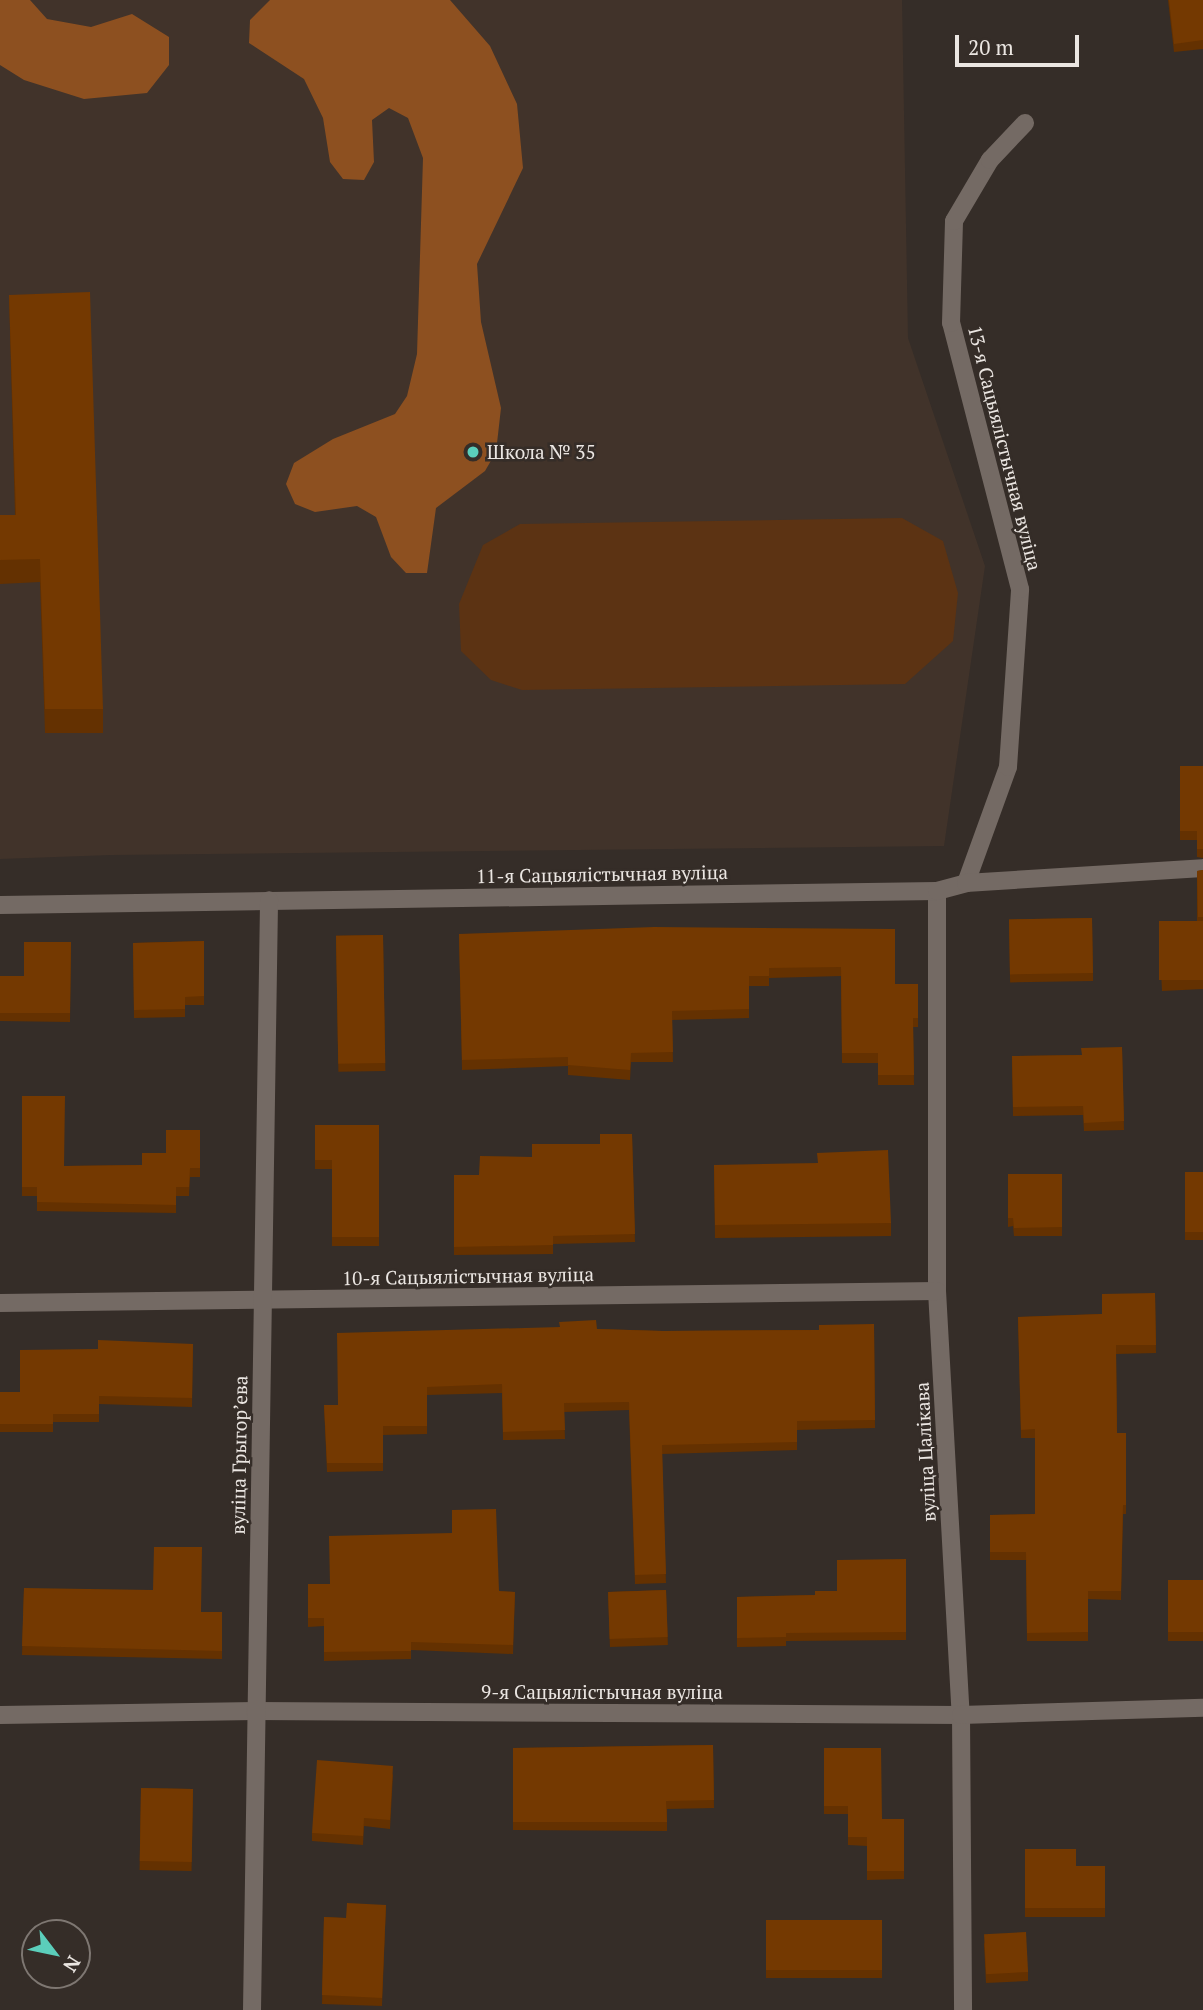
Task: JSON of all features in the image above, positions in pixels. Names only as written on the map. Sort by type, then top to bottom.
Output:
[{"type":"street","name":"13-я Сацыялістычная вуліца","points":[[967,883],[1008,767],[1020,589],[951,323],[954,221],[990,160],[1025,123]]},
{"type":"street","name":"11-я Сацыялістычная вуліца","points":[[0,905],[937,891],[967,883],[1203,868]]},
{"type":"street","name":"вуліца Цалікава","points":[[937,891],[937,1292],[961,1715],[963,2010]]},
{"type":"street","name":"вуліца Грыгорʼева","points":[[253,2010],[255,1711],[269,900]]},
{"type":"street","name":"10-я Сацыялістычная вуліца","points":[[0,1303],[937,1292]]},
{"type":"street","name":"9-я Сацыялістычная вуліца","points":[[0,1715],[255,1711],[961,1715],[1203,1708]]},
{"type":"shaded area","name":"Школа № 35","points":[[0,0],[902,0],[908,338],[985,566],[944,846],[111,855],[0,859]]},
{"type":"shaded area","points":[[0,0],[30,0],[47,19],[91,27],[132,14],[169,37],[169,65],[147,93],[84,99],[24,80],[0,65]]},
{"type":"shaded area","points":[[270,0],[450,0],[490,46],[517,104],[523,168],[477,264],[481,322],[501,408],[496,452],[485,471],[436,508],[427,573],[406,573],[391,557],[376,517],[357,506],[315,512],[295,504],[286,484],[294,463],[333,439],[395,414],[407,396],[417,354],[423,158],[408,118],[389,108],[372,120],[374,162],[364,180],[343,179],[330,162],[323,118],[304,79],[249,43],[250,20]]},
{"type":"shaded area","points":[[902,518],[943,541],[958,593],[953,641],[905,684],[522,690],[491,680],[461,651],[459,604],[483,545],[520,524]]},
{"type":"building","points":[[1169,0],[1203,0],[1203,40],[1174,44]]},
{"type":"building","points":[[90,292],[103,709],[45,709],[40,559],[0,560],[0,515],[16,515],[9,295]]},
{"type":"building","points":[[1180,766],[1203,766],[1203,849],[1197,849],[1197,831],[1180,831]]},
{"type":"building","points":[[1203,870],[1203,917],[1198,917],[1197,871]]},
{"type":"building","points":[[1092,918],[1093,973],[1010,974],[1009,919]]},
{"type":"building","points":[[1159,921],[1203,921],[1203,980],[1159,980]]},
{"type":"building","points":[[654,927],[895,929],[895,984],[918,984],[918,1018],[913,1018],[914,1075],[878,1075],[878,1053],[842,1053],[841,967],[769,968],[769,976],[749,976],[749,1009],[672,1011],[673,1052],[631,1053],[630,1070],[568,1065],[568,1057],[462,1060],[459,934]]},
{"type":"building","points":[[383,935],[385,1063],[338,1064],[336,936]]},
{"type":"building","points":[[204,941],[204,996],[185,997],[185,1009],[134,1010],[133,943]]},
{"type":"building","points":[[24,942],[71,942],[70,1013],[0,1013],[0,976],[24,976]]},
{"type":"building","points":[[1122,1047],[1124,1121],[1084,1123],[1083,1106],[1013,1107],[1012,1056],[1082,1055],[1081,1048]]},
{"type":"building","points":[[22,1096],[65,1096],[64,1166],[142,1165],[142,1153],[166,1153],[166,1130],[200,1130],[200,1168],[190,1168],[189,1187],[176,1187],[176,1205],[37,1202],[37,1187],[22,1187]]},
{"type":"building","points":[[315,1125],[379,1125],[379,1237],[332,1237],[332,1160],[315,1160]]},
{"type":"building","points":[[600,1134],[632,1134],[635,1234],[553,1236],[553,1245],[454,1247],[454,1175],[479,1175],[480,1156],[532,1157],[532,1144],[600,1144]]},
{"type":"building","points":[[888,1150],[891,1223],[715,1225],[714,1165],[818,1163],[817,1153]]},
{"type":"building","points":[[1185,1172],[1203,1172],[1203,1232],[1185,1232]]},
{"type":"building","points":[[1008,1174],[1062,1174],[1062,1227],[1014,1228],[1013,1218],[1008,1218]]},
{"type":"building","points":[[1155,1293],[1156,1345],[1116,1345],[1117,1433],[1126,1433],[1126,1505],[1123,1505],[1121,1591],[1088,1591],[1088,1632],[1027,1633],[1026,1552],[990,1552],[990,1515],[1035,1514],[1035,1429],[1021,1430],[1018,1317],[1102,1314],[1102,1294]]},
{"type":"building","points":[[596,1320],[597,1329],[663,1331],[819,1330],[819,1325],[874,1324],[875,1420],[797,1421],[797,1442],[662,1445],[666,1574],[635,1575],[629,1402],[564,1403],[565,1430],[503,1432],[502,1384],[427,1387],[427,1426],[383,1426],[383,1463],[327,1463],[324,1405],[338,1405],[337,1333],[560,1327],[559,1322]]},
{"type":"building","points":[[98,1340],[193,1344],[192,1398],[99,1396],[99,1414],[53,1414],[53,1424],[0,1424],[0,1392],[20,1392],[20,1350],[98,1349]]},
{"type":"building","points":[[496,1509],[499,1591],[515,1592],[513,1645],[411,1642],[411,1651],[324,1652],[324,1618],[308,1618],[308,1584],[330,1584],[329,1536],[452,1533],[452,1510]]},
{"type":"building","points":[[154,1547],[202,1547],[201,1612],[222,1612],[222,1651],[22,1646],[24,1588],[153,1590]]},
{"type":"building","points":[[906,1559],[906,1632],[786,1633],[786,1637],[737,1638],[737,1597],[815,1595],[815,1591],[837,1591],[837,1560]]},
{"type":"building","points":[[1168,1580],[1203,1580],[1203,1632],[1168,1632]]},
{"type":"building","points":[[666,1590],[668,1637],[610,1639],[608,1592]]},
{"type":"building","points":[[713,1745],[714,1800],[666,1801],[667,1822],[513,1822],[513,1748]]},
{"type":"building","points":[[824,1748],[881,1748],[882,1819],[904,1819],[904,1871],[867,1871],[867,1837],[848,1837],[848,1806],[824,1806]]},
{"type":"building","points":[[317,1760],[393,1766],[390,1820],[364,1818],[363,1836],[312,1833]]},
{"type":"building","points":[[141,1788],[193,1789],[192,1862],[140,1861]]},
{"type":"building","points":[[1025,1849],[1076,1849],[1076,1866],[1105,1866],[1105,1908],[1025,1908]]},
{"type":"building","points":[[347,1903],[386,1905],[382,1998],[322,1995],[324,1917],[346,1918]]},
{"type":"building","points":[[766,1920],[882,1920],[882,1970],[766,1970]]},
{"type":"building","points":[[1026,1932],[1028,1972],[986,1974],[984,1934]]},
{"type":"place","name":"Школа № 35","points":[[473,452]]}]
